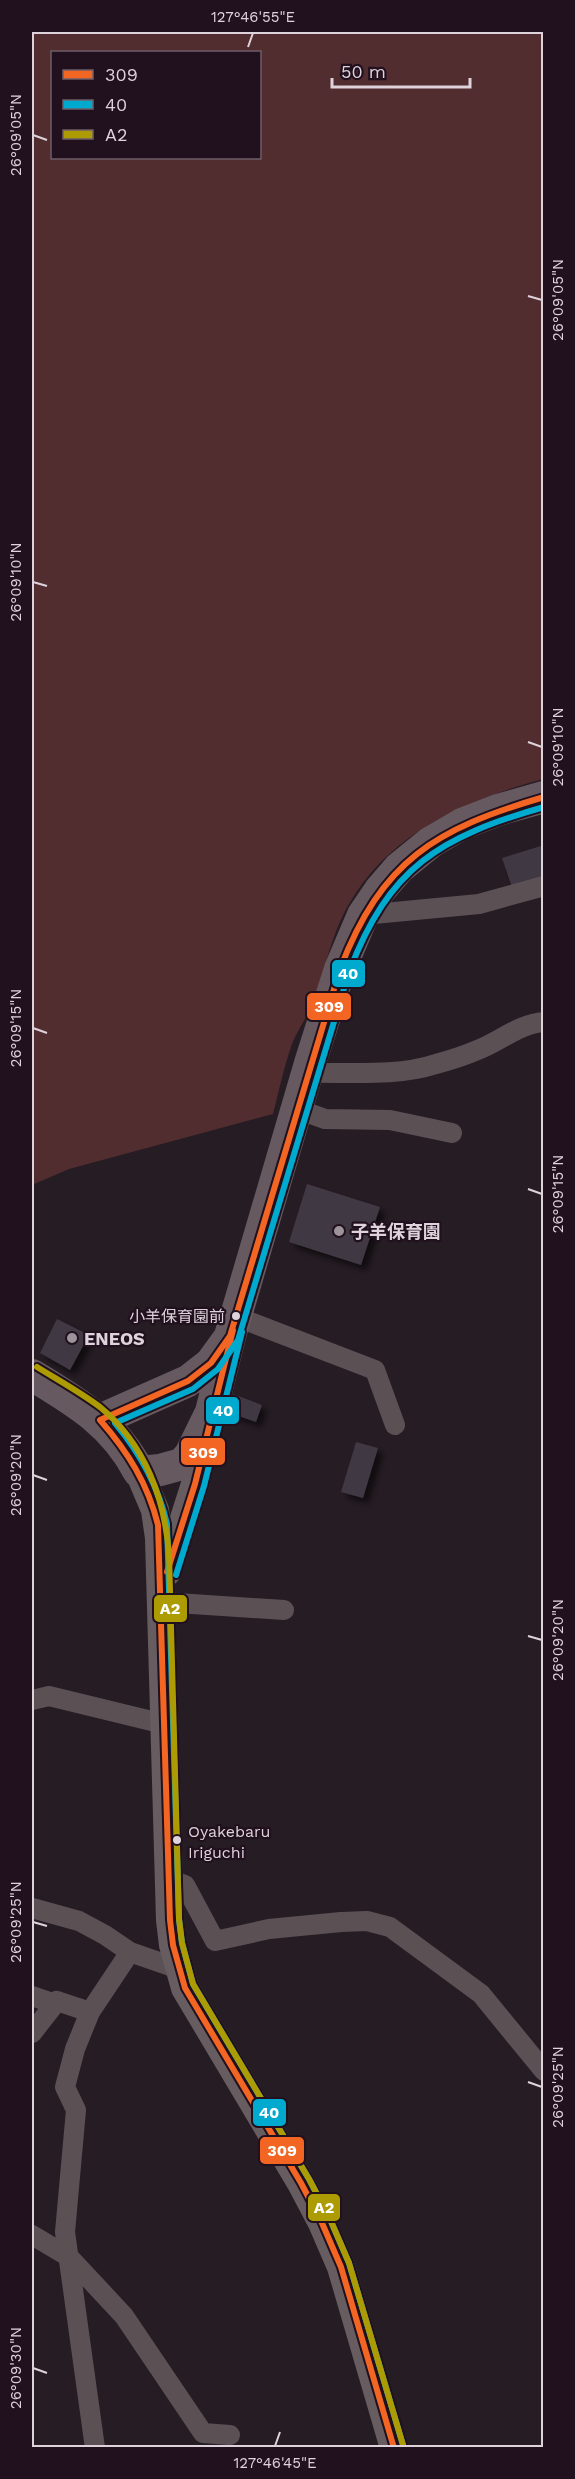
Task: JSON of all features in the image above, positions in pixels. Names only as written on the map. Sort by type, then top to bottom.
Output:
[{"type":"main road","points":[[161,1592],[193,1492],[234,1326],[307,1073],[340,969],[363,915],[399,868],[431,842],[462,824],[498,810],[543,797]]},
{"type":"main road","points":[[100,1420],[188,1381],[211,1363],[234,1326]]},
{"type":"main road","points":[[32,1375],[63,1393],[100,1420],[126,1449],[149,1492],[157,1517],[170,1920],[179,1969],[195,2007],[322,2223],[341,2267],[394,2448]]},
{"type":"main road","points":[[139,1472],[173,1467],[187,1460],[211,1412]]},
{"type":"street","points":[[363,915],[479,904],[543,886]]},
{"type":"street","points":[[307,1073],[389,1072],[434,1065],[482,1048],[532,1023],[543,1022]]},
{"type":"street","points":[[297,1109],[325,1119],[390,1120],[452,1133]]},
{"type":"street","points":[[234,1326],[375,1370],[395,1425]]},
{"type":"street","points":[[161,1592],[284,1610]]},
{"type":"street","points":[[32,1700],[49,1696],[164,1724]]},
{"type":"street","points":[[169,1879],[186,1885],[215,1941],[269,1929],[341,1922],[367,1921],[390,1927],[481,1994],[543,2071]]},
{"type":"street","points":[[32,1908],[79,1921],[130,1952],[179,1969]]},
{"type":"street","points":[[95,2448],[65,2232],[76,2110],[65,2087],[75,2049],[90,2012],[130,1952]]},
{"type":"street","points":[[32,1996],[55,2004]]},
{"type":"street","points":[[32,2033],[57,2001],[90,2012]]},
{"type":"street","points":[[32,2235],[69,2257],[124,2316],[203,2433],[230,2435]]},
{"type":"shaded area","points":[[32,32],[543,32],[543,779],[486,797],[433,822],[408,838],[366,879],[342,916],[311,1007],[292,1044],[273,1114],[69,1169],[32,1185]]},
{"type":"building","points":[[544,845],[544,877],[512,887],[502,858]]},
{"type":"building","points":[[307,1184],[380,1207],[361,1265],[289,1242]]},
{"type":"building","points":[[57,1319],[89,1335],[70,1370],[40,1353]]},
{"type":"building","points":[[233,1394],[262,1405],[256,1422],[227,1412]]},
{"type":"building","points":[[356,1442],[378,1448],[363,1498],[341,1492]]},
{"type":"transit line","name":"309","points":[[394,2448],[341,2267],[322,2223],[301,2183],[185,1988],[173,1945],[170,1920],[158,1525],[149,1496],[136,1469],[100,1420],[188,1381],[211,1363],[230,1336],[340,969],[356,932],[374,901],[394,875],[417,854],[443,837],[472,822],[544,797]]},
{"type":"transit line","name":"40","points":[[403,2445],[349,2263],[330,2219],[309,2179],[193,1984],[182,1943],[179,1919],[167,1524],[159,1496],[147,1470],[115,1423],[193,1389],[218,1369],[238,1340],[349,972],[382,906],[422,861],[447,845],[507,818],[544,807]]},
{"type":"transit line","name":"309","points":[[167,1572],[195,1484],[233,1330]]},
{"type":"transit line","name":"40","points":[[176,1575],[204,1486],[242,1332]]},
{"type":"transit line","name":"A2","points":[[37,1367],[100,1407],[116,1422],[141,1455],[157,1493],[163,1513],[169,1555],[179,1919],[182,1943],[193,1984],[309,2179],[330,2219],[349,2263],[403,2445]]},
{"type":"place","name":"子羊保育園","points":[[339,1231]]},
{"type":"place","name":"小羊保育園前","points":[[236,1316]]},
{"type":"place","name":"ENEOS","points":[[72,1338]]},
{"type":"place","name":"Oyakebaru Iriguchi","points":[[177,1840]]}]
